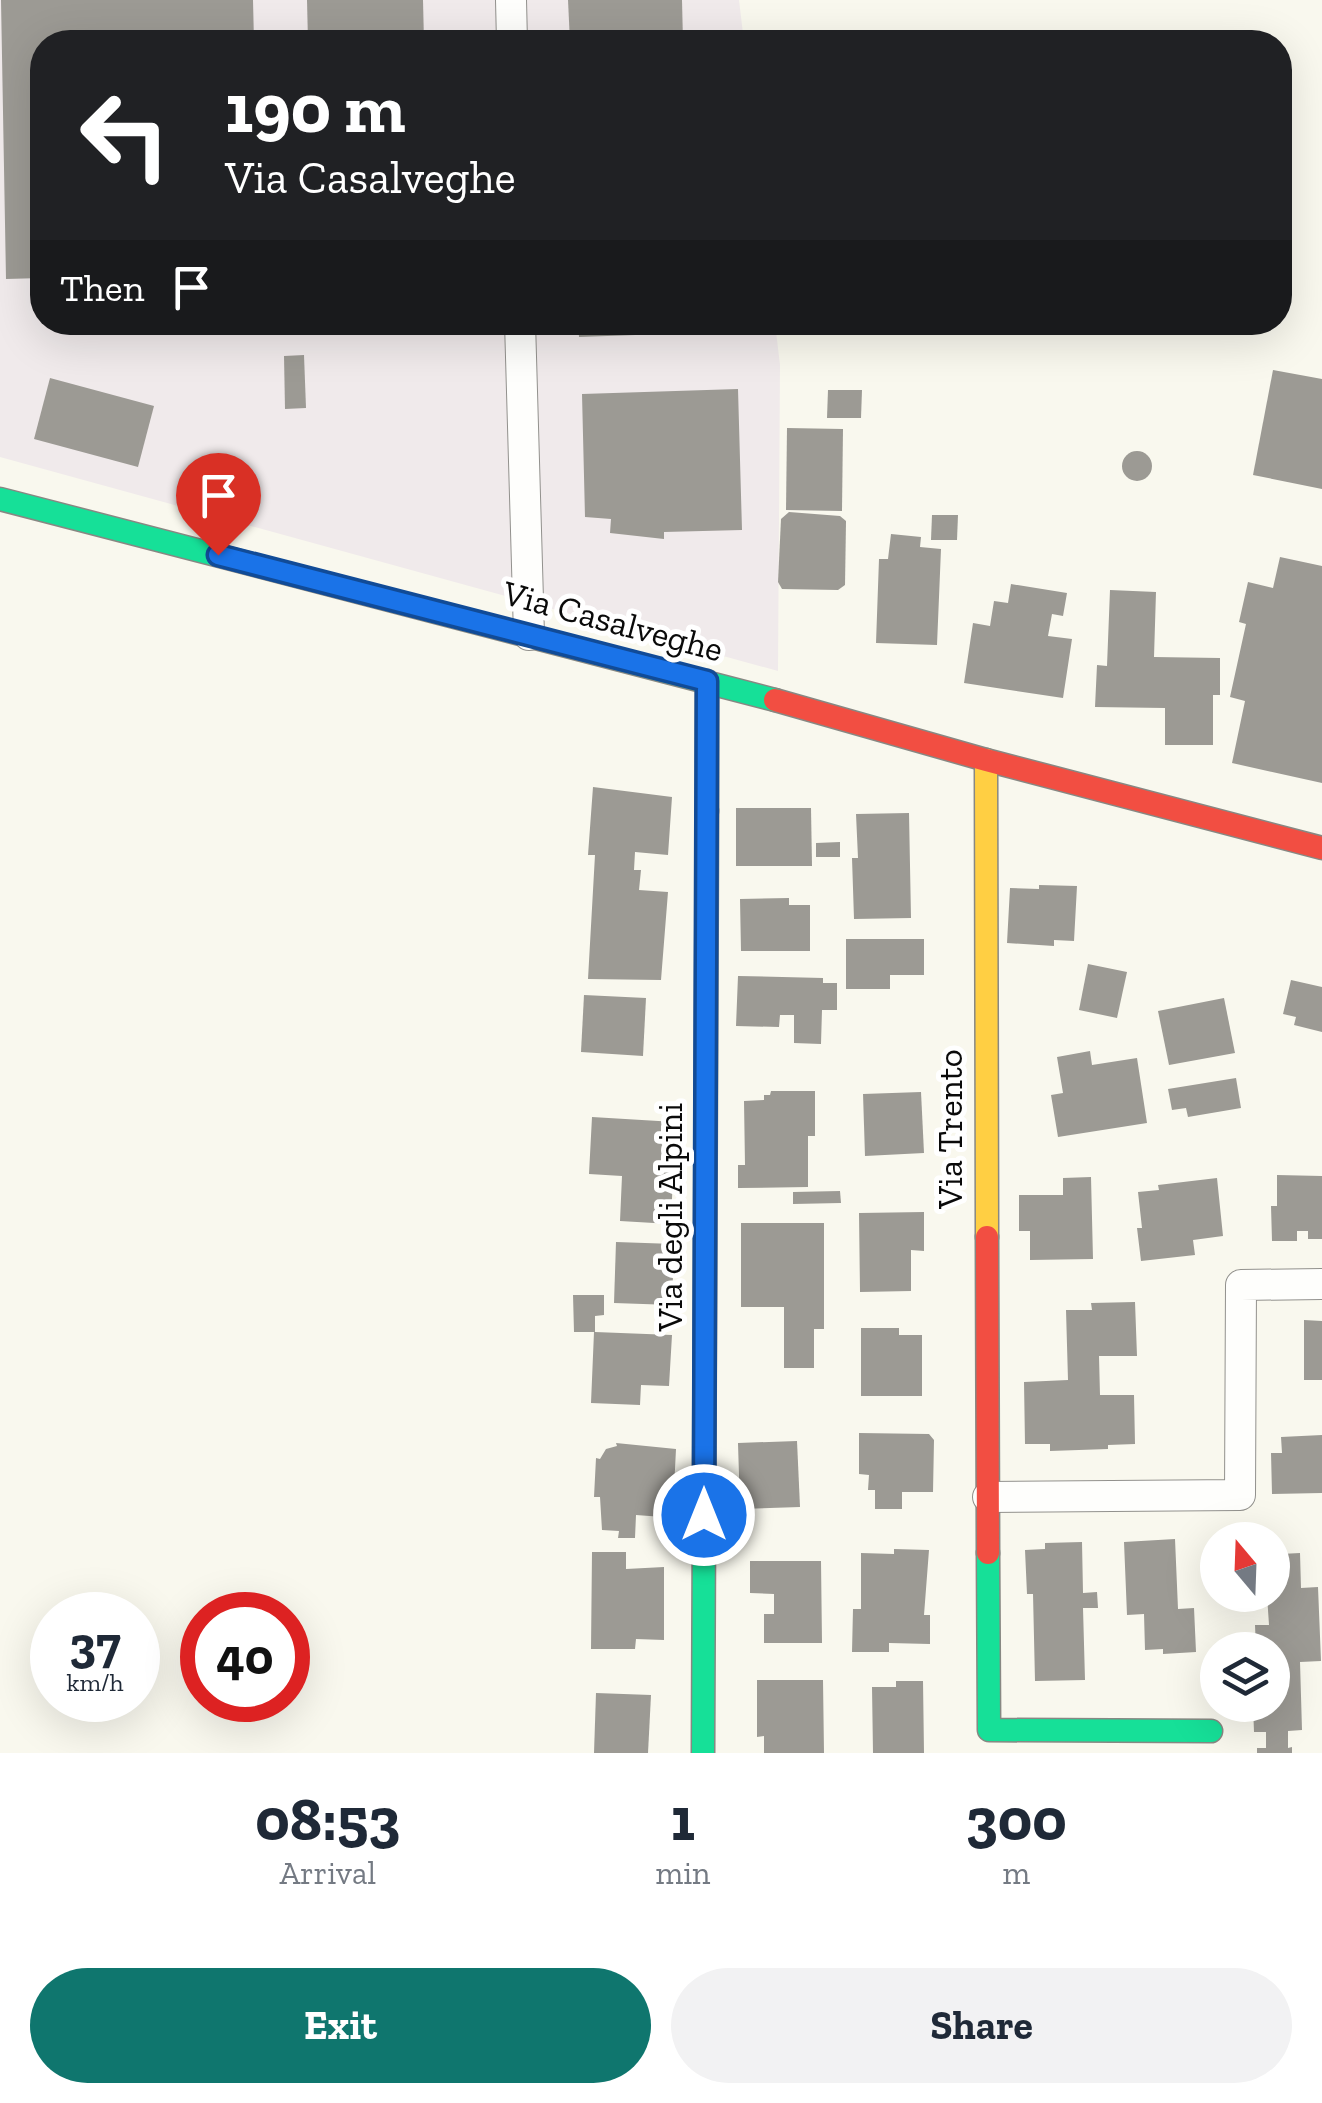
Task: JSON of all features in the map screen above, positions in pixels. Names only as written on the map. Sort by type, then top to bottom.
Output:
[{"type":"street","points":[[511,0],[512,30]]},
{"type":"street","points":[[520,335],[529,635]]},
{"type":"street","name":"Via Casalveghe","points":[[0,499],[707,681],[986,760],[1322,848]]},
{"type":"street","name":"Via degli Alpini","points":[[703,1753],[707,681]]},
{"type":"street","name":"Via Trento","points":[[986,760],[989,1730],[1212,1730]]},
{"type":"street","points":[[988,1497],[1240,1495],[1241,1285],[1322,1284]]},
{"type":"shaded area","points":[[0,0],[739,0],[743,30],[30,30],[30,335],[776,335],[780,365],[778,671],[0,457]]},
{"type":"building","points":[[1,0],[253,0],[254,30],[30,30],[30,278],[6,279]]},
{"type":"building","points":[[307,0],[423,0],[424,30],[308,30]]},
{"type":"building","points":[[568,0],[682,0],[683,30],[569,30]]},
{"type":"building","points":[[304,355],[306,408],[285,409],[284,356]]},
{"type":"building","points":[[1273,370],[1322,379],[1322,489],[1253,475]]},
{"type":"building","points":[[50,378],[154,406],[138,467],[34,439]]},
{"type":"building","points":[[738,389],[742,530],[664,532],[664,539],[610,533],[611,519],[585,517],[582,394]]},
{"type":"building","points":[[828,390],[862,390],[861,418],[827,418]]},
{"type":"building","points":[[787,428],[843,429],[842,511],[786,510]]},
{"type":"building","points":[[1137,451],[1148,455],[1152,466],[1148,477],[1137,481],[1126,477],[1122,466],[1126,455]]},
{"type":"building","points":[[789,512],[840,516],[846,521],[845,585],[838,590],[782,589],[778,582],[781,519]]},
{"type":"building","points":[[932,515],[958,515],[957,540],[931,540]]},
{"type":"building","points":[[891,534],[921,537],[920,547],[941,549],[937,645],[876,643],[879,559],[888,559]]},
{"type":"building","points":[[1280,557],[1322,566],[1322,783],[1232,763],[1245,701],[1230,697],[1246,624],[1239,622],[1248,582],[1273,588]]},
{"type":"building","points":[[1011,584],[1067,593],[1063,616],[1052,614],[1048,636],[1072,639],[1063,698],[964,683],[973,623],[990,626],[994,601],[1008,603]]},
{"type":"building","points":[[1110,590],[1156,592],[1154,657],[1220,658],[1220,695],[1213,695],[1213,745],[1165,745],[1165,708],[1095,707],[1097,665],[1107,666]]},
{"type":"building","points":[[593,787],[672,797],[668,855],[635,852],[634,870],[641,870],[639,890],[668,892],[661,980],[588,979],[595,855],[588,855]]},
{"type":"building","points":[[736,808],[811,808],[812,866],[736,866]]},
{"type":"building","points":[[909,813],[911,918],[854,919],[852,858],[858,858],[856,814]]},
{"type":"building","points":[[840,842],[840,857],[816,857],[816,843]]},
{"type":"building","points":[[1039,885],[1077,886],[1074,941],[1054,940],[1054,946],[1007,943],[1010,888],[1039,889]]},
{"type":"building","points":[[789,898],[789,905],[810,905],[810,951],[741,951],[740,899]]},
{"type":"building","points":[[846,939],[924,939],[924,975],[890,975],[890,989],[846,989]]},
{"type":"building","points":[[1088,964],[1127,972],[1117,1018],[1079,1010]]},
{"type":"building","points":[[738,976],[823,978],[823,983],[837,983],[837,1010],[822,1010],[821,1044],[794,1043],[794,1015],[780,1015],[779,1027],[736,1026]]},
{"type":"building","points":[[1291,980],[1322,987],[1322,1032],[1294,1025],[1296,1017],[1283,1014]]},
{"type":"building","points":[[584,995],[646,998],[643,1056],[581,1052]]},
{"type":"building","points":[[1224,998],[1235,1053],[1169,1065],[1158,1011]]},
{"type":"building","points":[[1090,1051],[1092,1065],[1137,1058],[1147,1123],[1058,1137],[1051,1095],[1063,1093],[1057,1057]]},
{"type":"building","points":[[1236,1078],[1241,1108],[1188,1117],[1186,1108],[1172,1110],[1168,1089]]},
{"type":"building","points":[[771,1091],[815,1091],[815,1136],[808,1136],[808,1187],[738,1188],[738,1165],[745,1165],[744,1101],[764,1100],[764,1095]]},
{"type":"building","points":[[921,1092],[924,1153],[865,1156],[863,1094]]},
{"type":"building","points":[[592,1117],[675,1122],[671,1224],[620,1221],[622,1176],[589,1174]]},
{"type":"building","points":[[1277,1175],[1322,1176],[1322,1239],[1308,1239],[1308,1231],[1297,1231],[1297,1241],[1272,1241],[1271,1206],[1277,1206]]},
{"type":"building","points":[[1091,1177],[1093,1259],[1030,1260],[1030,1231],[1019,1231],[1019,1195],[1063,1195],[1063,1178]]},
{"type":"building","points":[[1217,1178],[1223,1236],[1193,1240],[1195,1255],[1141,1261],[1138,1192],[1159,1190],[1158,1185]]},
{"type":"building","points":[[840,1191],[841,1203],[793,1204],[793,1192]]},
{"type":"building","points":[[924,1212],[924,1251],[911,1250],[911,1291],[860,1292],[859,1213]]},
{"type":"building","points":[[741,1223],[824,1223],[824,1329],[814,1329],[814,1368],[784,1368],[784,1307],[741,1307]]},
{"type":"building","points":[[616,1242],[674,1244],[672,1305],[614,1303]]},
{"type":"building","points":[[573,1295],[604,1295],[604,1315],[595,1316],[595,1332],[672,1335],[669,1386],[641,1385],[640,1405],[591,1403],[594,1332],[574,1332]]},
{"type":"building","points":[[1135,1302],[1137,1356],[1099,1356],[1100,1395],[1134,1395],[1135,1444],[1050,1451],[1050,1444],[1025,1444],[1024,1382],[1068,1380],[1066,1310],[1092,1310],[1091,1303]]},
{"type":"building","points":[[1304,1320],[1322,1321],[1322,1380],[1304,1380]]},
{"type":"building","points":[[861,1328],[899,1328],[899,1335],[922,1335],[922,1396],[861,1396]]},
{"type":"building","points":[[859,1433],[929,1434],[934,1440],[933,1492],[902,1492],[902,1509],[875,1509],[875,1490],[868,1490],[869,1475],[859,1474]]},
{"type":"building","points":[[1322,1435],[1322,1493],[1272,1494],[1271,1453],[1282,1453],[1281,1437]]},
{"type":"building","points":[[797,1441],[800,1507],[740,1509],[738,1443]]},
{"type":"building","points":[[616,1443],[676,1449],[674,1489],[664,1489],[663,1517],[636,1515],[635,1538],[618,1538],[619,1531],[602,1530],[600,1497],[594,1497],[596,1458],[600,1459]]},
{"type":"building","points":[[1175,1539],[1178,1609],[1194,1608],[1196,1652],[1163,1654],[1163,1649],[1145,1650],[1144,1614],[1127,1615],[1124,1542]]},
{"type":"building","points":[[1082,1542],[1083,1593],[1097,1592],[1098,1608],[1083,1608],[1085,1680],[1035,1681],[1033,1594],[1027,1594],[1025,1550],[1045,1549],[1045,1543]]},
{"type":"building","points":[[894,1549],[929,1550],[924,1615],[930,1615],[930,1644],[889,1643],[889,1652],[852,1652],[853,1609],[861,1609],[861,1553],[894,1554]]},
{"type":"building","points":[[592,1552],[626,1552],[626,1569],[664,1567],[664,1640],[636,1639],[635,1649],[591,1649]]},
{"type":"building","points":[[1300,1553],[1301,1588],[1318,1587],[1321,1661],[1300,1662],[1302,1730],[1288,1731],[1288,1748],[1292,1747],[1292,1753],[1257,1753],[1257,1748],[1266,1748],[1266,1732],[1254,1732],[1254,1722],[1290,1722],[1290,1632],[1255,1632],[1255,1625],[1269,1625],[1268,1612],[1290,1612],[1290,1554]]},
{"type":"building","points":[[750,1561],[821,1561],[822,1643],[764,1643],[764,1614],[774,1614],[774,1594],[750,1593]]},
{"type":"building","points":[[757,1680],[823,1680],[824,1753],[764,1753],[764,1736],[757,1737]]},
{"type":"building","points":[[896,1681],[923,1681],[924,1753],[873,1753],[872,1687],[896,1687]]},
{"type":"building","points":[[596,1693],[651,1695],[648,1753],[594,1753]]},
{"type":"traffic: fast","points":[[0,499],[775,700]]},
{"type":"traffic: fast","points":[[703,1753],[707,811]]},
{"type":"traffic: fast","points":[[988,1553],[989,1730],[1211,1731]]},
{"type":"traffic: slow","points":[[707,681],[707,811]]},
{"type":"traffic: slow","points":[[986,760],[987,1237]]},
{"type":"traffic: jam","points":[[775,700],[1322,848]]},
{"type":"traffic: jam","points":[[987,1237],[988,1553]]},
{"type":"route","points":[[218,555],[707,681],[704,1515]]}]
